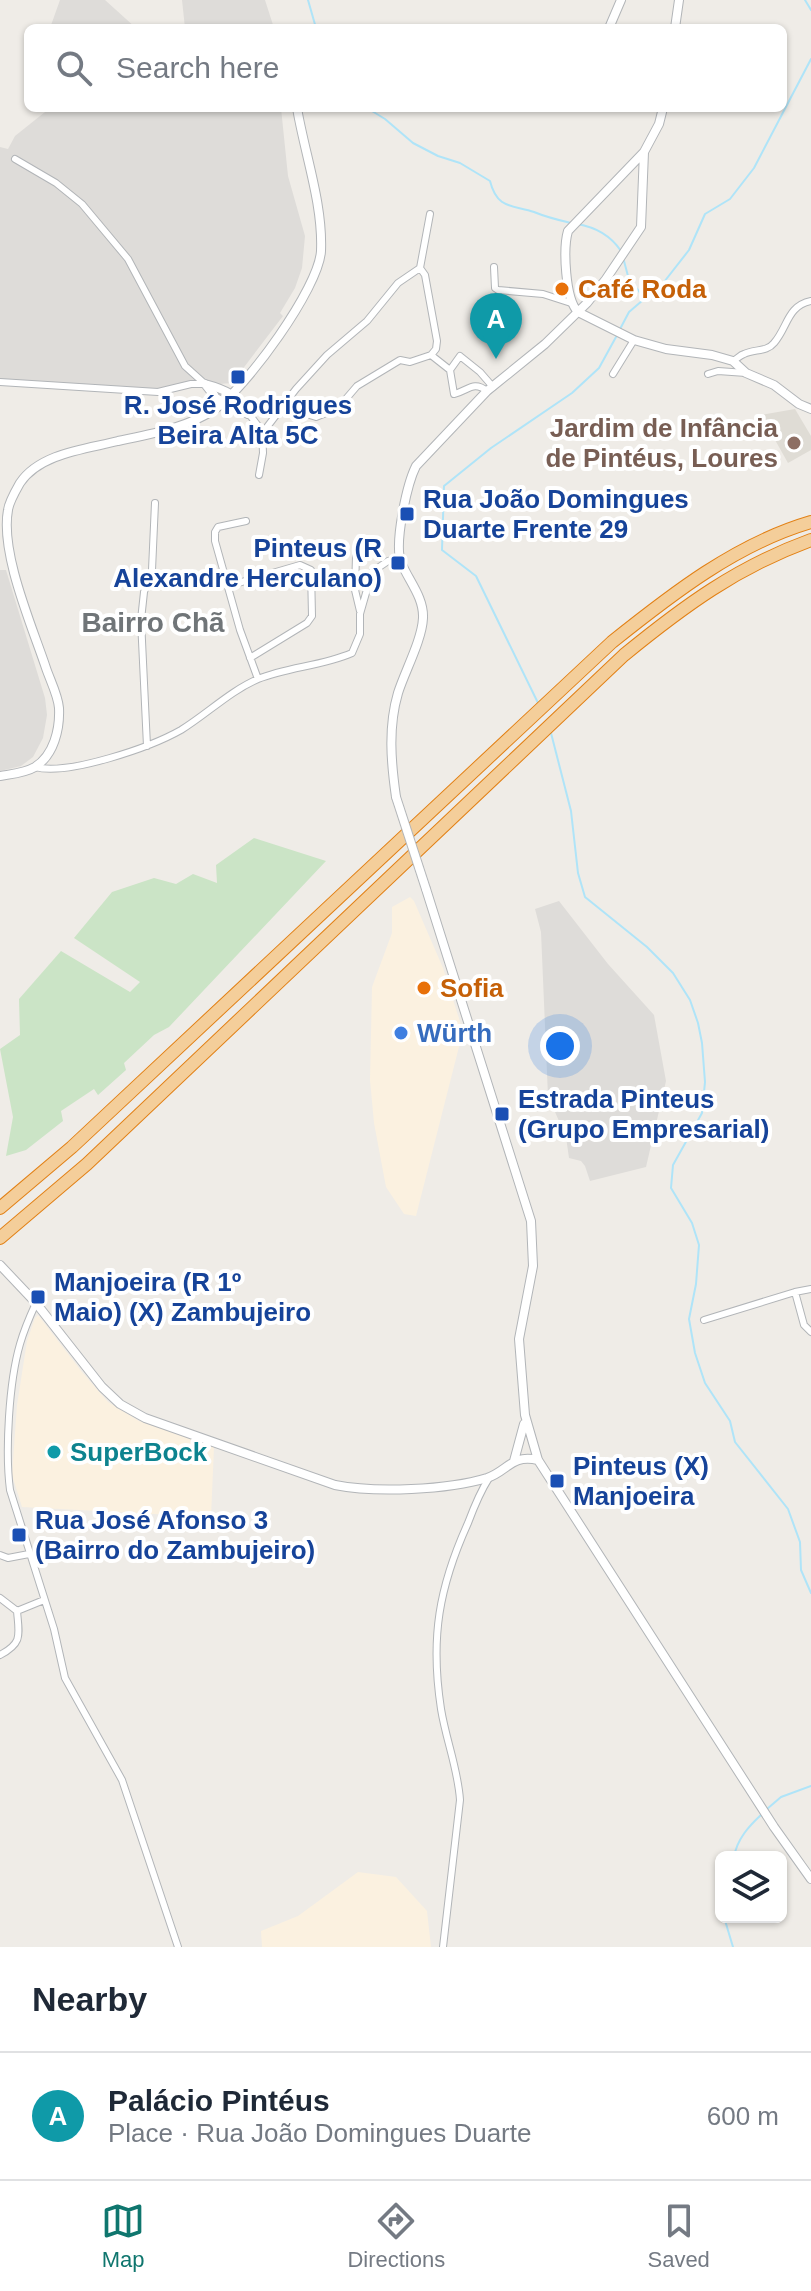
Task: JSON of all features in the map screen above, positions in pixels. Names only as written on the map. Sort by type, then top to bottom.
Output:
[{"type":"highway","points":[[0,1208],[72,1147],[612,642],[678,589],[743,550],[811,522]]},
{"type":"highway","points":[[0,1238],[87,1164],[624,655],[686,604],[750,566],[811,540]]},
{"type":"street","points":[[611,24],[621,0]]},
{"type":"street","points":[[676,24],[679,0]]},
{"type":"street","points":[[0,776],[35,767],[46,757],[57,736],[59,706],[17,579],[7,536],[8,508],[22,480],[40,465],[64,454],[166,431],[199,419],[224,403],[294,316],[313,281],[321,254],[320,219],[298,112]]},
{"type":"street","points":[[662,112],[644,152],[572,224],[564,243],[571,303],[578,312],[634,340],[733,361],[746,373]]},
{"type":"street","points":[[644,152],[641,227],[615,265],[578,312],[490,389],[416,466],[409,479],[399,558],[421,602],[423,619],[397,696],[391,762],[396,797],[531,1221],[533,1266],[519,1339],[525,1415],[538,1460],[774,1827],[811,1879]]},
{"type":"street","points":[[15,159],[56,183],[82,204],[128,259],[185,366],[224,403],[249,414]]},
{"type":"street","points":[[262,431],[327,355],[367,321],[398,283],[420,268],[430,214]]},
{"type":"street","points":[[494,267],[495,288],[498,290],[543,294],[571,303]]},
{"type":"street","points":[[277,415],[290,409],[316,417],[345,400],[357,386],[400,360],[410,362],[431,355],[437,341],[425,275],[420,268]]},
{"type":"street","points":[[733,361],[744,354],[769,347],[775,342],[790,313],[806,301],[811,301]]},
{"type":"street","points":[[613,374],[634,340]]},
{"type":"street","points":[[431,355],[450,370],[454,394],[472,385],[490,389]]},
{"type":"street","points":[[450,370],[460,356],[490,389]]},
{"type":"street","points":[[708,374],[718,371],[746,373],[774,385],[811,409]]},
{"type":"street","points":[[0,382],[158,392],[205,384],[232,395],[244,405],[262,431],[263,453],[259,475]]},
{"type":"street","points":[[147,746],[141,620],[144,592],[152,570],[155,503]]},
{"type":"street","points":[[246,521],[224,524],[215,532],[215,541],[258,679]]},
{"type":"street","points":[[35,767],[46,770],[68,768],[147,746],[180,730],[258,679],[337,660],[352,653],[360,634],[355,590],[356,556],[372,542]]},
{"type":"street","points":[[360,614],[372,572],[388,561],[399,558]]},
{"type":"street","points":[[228,586],[300,565],[311,570],[312,616],[307,623],[250,658]]},
{"type":"street","points":[[2,1267],[36,1303],[102,1387],[120,1404],[145,1418],[335,1485],[362,1490],[400,1489],[489,1478],[513,1461],[523,1458],[538,1460]]},
{"type":"street","points":[[704,1320],[811,1289]]},
{"type":"street","points":[[795,1292],[804,1325],[811,1332]]},
{"type":"street","points":[[36,1303],[20,1346],[13,1386],[8,1472],[10,1490],[54,1629],[65,1678],[122,1780],[178,1947]]},
{"type":"street","points":[[513,1461],[525,1415]]},
{"type":"street","points":[[443,1947],[460,1800],[441,1710],[436,1638],[442,1592],[451,1559],[489,1478]]},
{"type":"street","points":[[0,1555],[8,1558],[29,1554]]},
{"type":"street","points":[[0,1598],[17,1611],[19,1636],[14,1648],[0,1655]]},
{"type":"street","points":[[17,1611],[44,1600]]},
{"type":"shaded area","points":[[60,0],[105,0],[132,24],[51,24]]},
{"type":"shaded area","points":[[182,0],[265,0],[273,24],[185,24]]},
{"type":"shaded area","points":[[45,112],[281,112],[288,176],[305,236],[302,268],[295,288],[280,313],[283,316],[232,383],[158,389],[0,379],[0,147],[8,149],[15,136]]},
{"type":"shaded area","name":"Jardim de Infância de Pintéus, Loures","points":[[795,409],[811,436],[811,450],[788,463],[761,415]]},
{"type":"shaded area","points":[[0,570],[6,570],[45,698],[47,715],[43,738],[33,757],[21,766],[0,771]]},
{"type":"shaded area","points":[[410,897],[443,968],[463,1031],[416,1216],[404,1214],[386,1187],[374,1123],[370,1080],[372,987],[392,933],[392,907]]},
{"type":"shaded area","points":[[559,901],[608,964],[654,1015],[666,1081],[646,1167],[590,1181],[581,1161],[569,1158],[566,1137],[548,1096],[541,932],[535,909]]},
{"type":"shaded area","points":[[38,1315],[108,1402],[139,1421],[214,1447],[211,1517],[22,1507],[12,1475],[17,1405],[27,1341]]},
{"type":"shaded area","points":[[358,1872],[396,1877],[427,1911],[431,1947],[262,1947],[261,1931],[298,1916]]},
{"type":"green space","points":[[254,838],[326,861],[169,1027],[154,1035],[124,1063],[126,1070],[98,1095],[94,1089],[61,1111],[63,1121],[26,1150],[6,1156],[13,1117],[0,1049],[20,1035],[19,999],[61,951],[130,992],[140,982],[74,938],[112,892],[154,878],[176,884],[193,874],[217,883],[216,865]]},
{"type":"waterway","points":[[308,0],[315,24]]},
{"type":"waterway","points":[[805,0],[811,10]]},
{"type":"waterway","points":[[787,105],[811,59]]},
{"type":"waterway","points":[[374,112],[413,143],[460,163],[490,181],[497,197],[506,204],[571,223]]},
{"type":"waterway","points":[[619,331],[629,312],[664,282],[689,250],[705,214],[730,199],[754,168],[783,112]]},
{"type":"waterway","points":[[577,224],[602,233],[621,251]]},
{"type":"waterway","points":[[624,261],[628,276],[643,297]]},
{"type":"waterway","points":[[539,705],[476,576],[442,550],[444,486],[491,448],[572,393],[599,368],[616,337]]},
{"type":"waterway","points":[[551,733],[571,811],[578,873],[585,897],[647,947],[673,973],[690,1000],[698,1023],[705,1082],[702,1113],[673,1165],[671,1188],[692,1223],[699,1245],[689,1319],[695,1353],[705,1383],[730,1421],[735,1442],[788,1509],[800,1542],[801,1570],[811,1593]]},
{"type":"waterway","points":[[767,1809],[781,1797],[811,1786]]},
{"type":"waterway","points":[[736,1851],[744,1833],[762,1814]]},
{"type":"waterway","points":[[726,1923],[733,1947]]},
{"type":"place","name":"Café Roda","points":[[562,289]]},
{"type":"place","name":"Palácio Pintéus","points":[[496,359]]},
{"type":"place","name":"R. José Rodrigues Beira Alta 5C","points":[[238,377]]},
{"type":"place","name":"Jardim de Infância de Pintéus, Loures","points":[[794,443]]},
{"type":"place","name":"Rua João Domingues Duarte Frente 29","points":[[407,514]]},
{"type":"place","name":"Pinteus (R Alexandre Herculano)","points":[[398,563]]},
{"type":"place","name":"Sofia","points":[[424,988]]},
{"type":"place","name":"Würth","points":[[401,1033]]},
{"type":"place","name":"Estrada Pinteus (Grupo Empresarial)","points":[[502,1114]]},
{"type":"place","name":"Manjoeira (R 1º Maio) (X) Zambujeiro","points":[[38,1297]]},
{"type":"place","name":"SuperBock","points":[[54,1452]]},
{"type":"place","name":"Pinteus (X) Manjoeira","points":[[557,1481]]},
{"type":"place","name":"Rua José Afonso 3 (Bairro do Zambujeiro)","points":[[19,1535]]},
{"type":"district","name":"Bairro Chã","points":[[153,622]]}]
